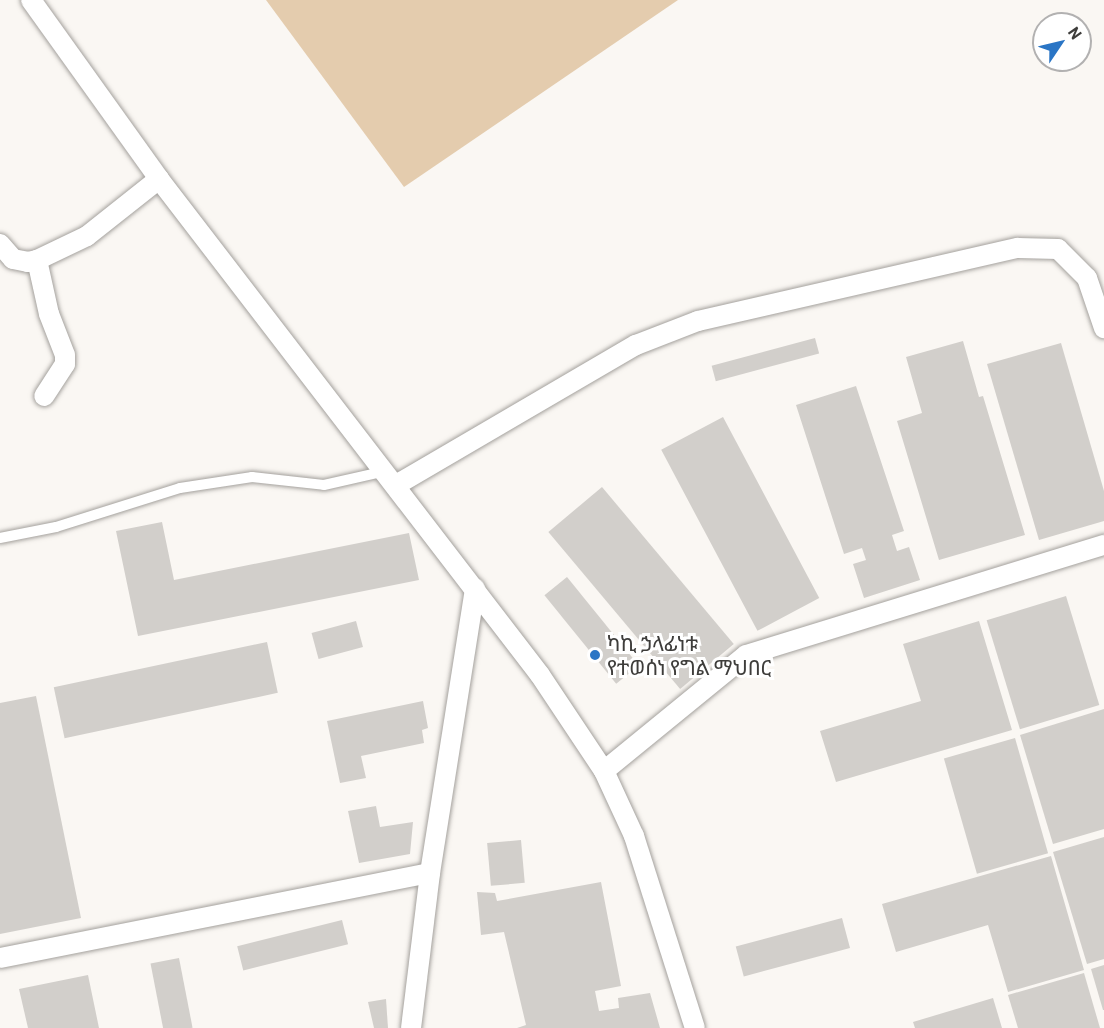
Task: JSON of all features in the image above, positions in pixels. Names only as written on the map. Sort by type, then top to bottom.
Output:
[{"type":"street","points":[[31,0],[159,179],[391,478],[540,675],[604,771],[634,836],[695,1028]]},
{"type":"street","points":[[0,244],[14,259],[28,262],[37,260],[87,236],[159,179]]},
{"type":"street","points":[[391,478],[636,345],[698,321],[1007,250],[1058,249],[1087,278],[1104,328]]},
{"type":"street","points":[[37,260],[49,314],[65,355],[64,364],[44,396]]},
{"type":"street","points":[[604,771],[746,655],[1104,545]]},
{"type":"street","points":[[411,1028],[430,873],[475,589]]},
{"type":"street","points":[[0,958],[430,873]]},
{"type":"lane","points":[[0,538],[56,526],[180,488],[252,477],[324,485],[391,478]]},
{"type":"shaded area","points":[[266,0],[678,0],[404,187]]},
{"type":"building","points":[[815,338],[819,353],[716,381],[712,366]]},
{"type":"building","points":[[963,341],[979,397],[983,396],[1025,535],[939,560],[897,421],[922,413],[906,357]]},
{"type":"building","points":[[1061,343],[1104,491],[1104,521],[1039,540],[987,364]]},
{"type":"building","points":[[856,386],[904,531],[892,535],[897,551],[909,547],[920,580],[864,598],[853,564],[866,560],[862,548],[844,554],[796,405]]},
{"type":"building","points":[[723,417],[819,598],[757,631],[661,450]]},
{"type":"building","points":[[602,487],[734,644],[680,689],[548,532]]},
{"type":"building","points":[[162,522],[174,580],[409,533],[419,580],[138,636],[116,531]]},
{"type":"building","points":[[567,577],[639,666],[616,684],[544,595]]},
{"type":"building","points":[[1066,596],[1099,705],[1020,729],[987,620]]},
{"type":"building","points":[[356,621],[363,647],[319,659],[312,633]]},
{"type":"building","points":[[979,621],[1012,730],[836,782],[820,731],[921,701],[903,644]]},
{"type":"building","points":[[267,642],[278,693],[65,738],[54,687]]},
{"type":"building","points":[[36,696],[81,918],[0,934],[0,703]]},
{"type":"building","points":[[423,701],[428,728],[422,730],[424,743],[361,756],[366,778],[340,783],[327,721]]},
{"type":"building","points":[[1104,709],[1104,829],[1053,844],[1020,735]]},
{"type":"building","points":[[1015,738],[1048,853],[977,874],[944,758]]},
{"type":"building","points":[[376,806],[380,827],[413,822],[410,854],[359,863],[348,811]]},
{"type":"building","points":[[1104,837],[1104,959],[1087,964],[1053,852]]},
{"type":"building","points":[[521,840],[525,883],[491,886],[487,843]]},
{"type":"building","points":[[1051,856],[1084,970],[1008,992],[988,925],[896,952],[882,904]]},
{"type":"building","points":[[601,882],[621,986],[595,991],[599,1011],[619,1008],[618,998],[650,993],[660,1028],[517,1028],[526,1025],[504,932],[481,935],[477,892],[495,893],[497,901]]},
{"type":"building","points":[[842,918],[850,948],[744,976],[736,946]]},
{"type":"building","points":[[342,920],[348,944],[243,970],[237,946]]},
{"type":"building","points":[[179,958],[193,1028],[163,1028],[151,964]]},
{"type":"building","points":[[1104,965],[1104,1010],[1103,1010],[1091,969]]},
{"type":"building","points":[[1084,973],[1100,1028],[1018,1028],[1008,995]]},
{"type":"building","points":[[88,975],[99,1028],[28,1028],[19,989]]},
{"type":"building","points":[[993,998],[1002,1028],[915,1028],[913,1022]]},
{"type":"building","points":[[386,999],[388,1028],[374,1028],[368,1002]]},
{"type":"place","name":"ካኪ ኃላፊነቱ የተወሰነ የግል ማህበር","points":[[595,655]]}]
